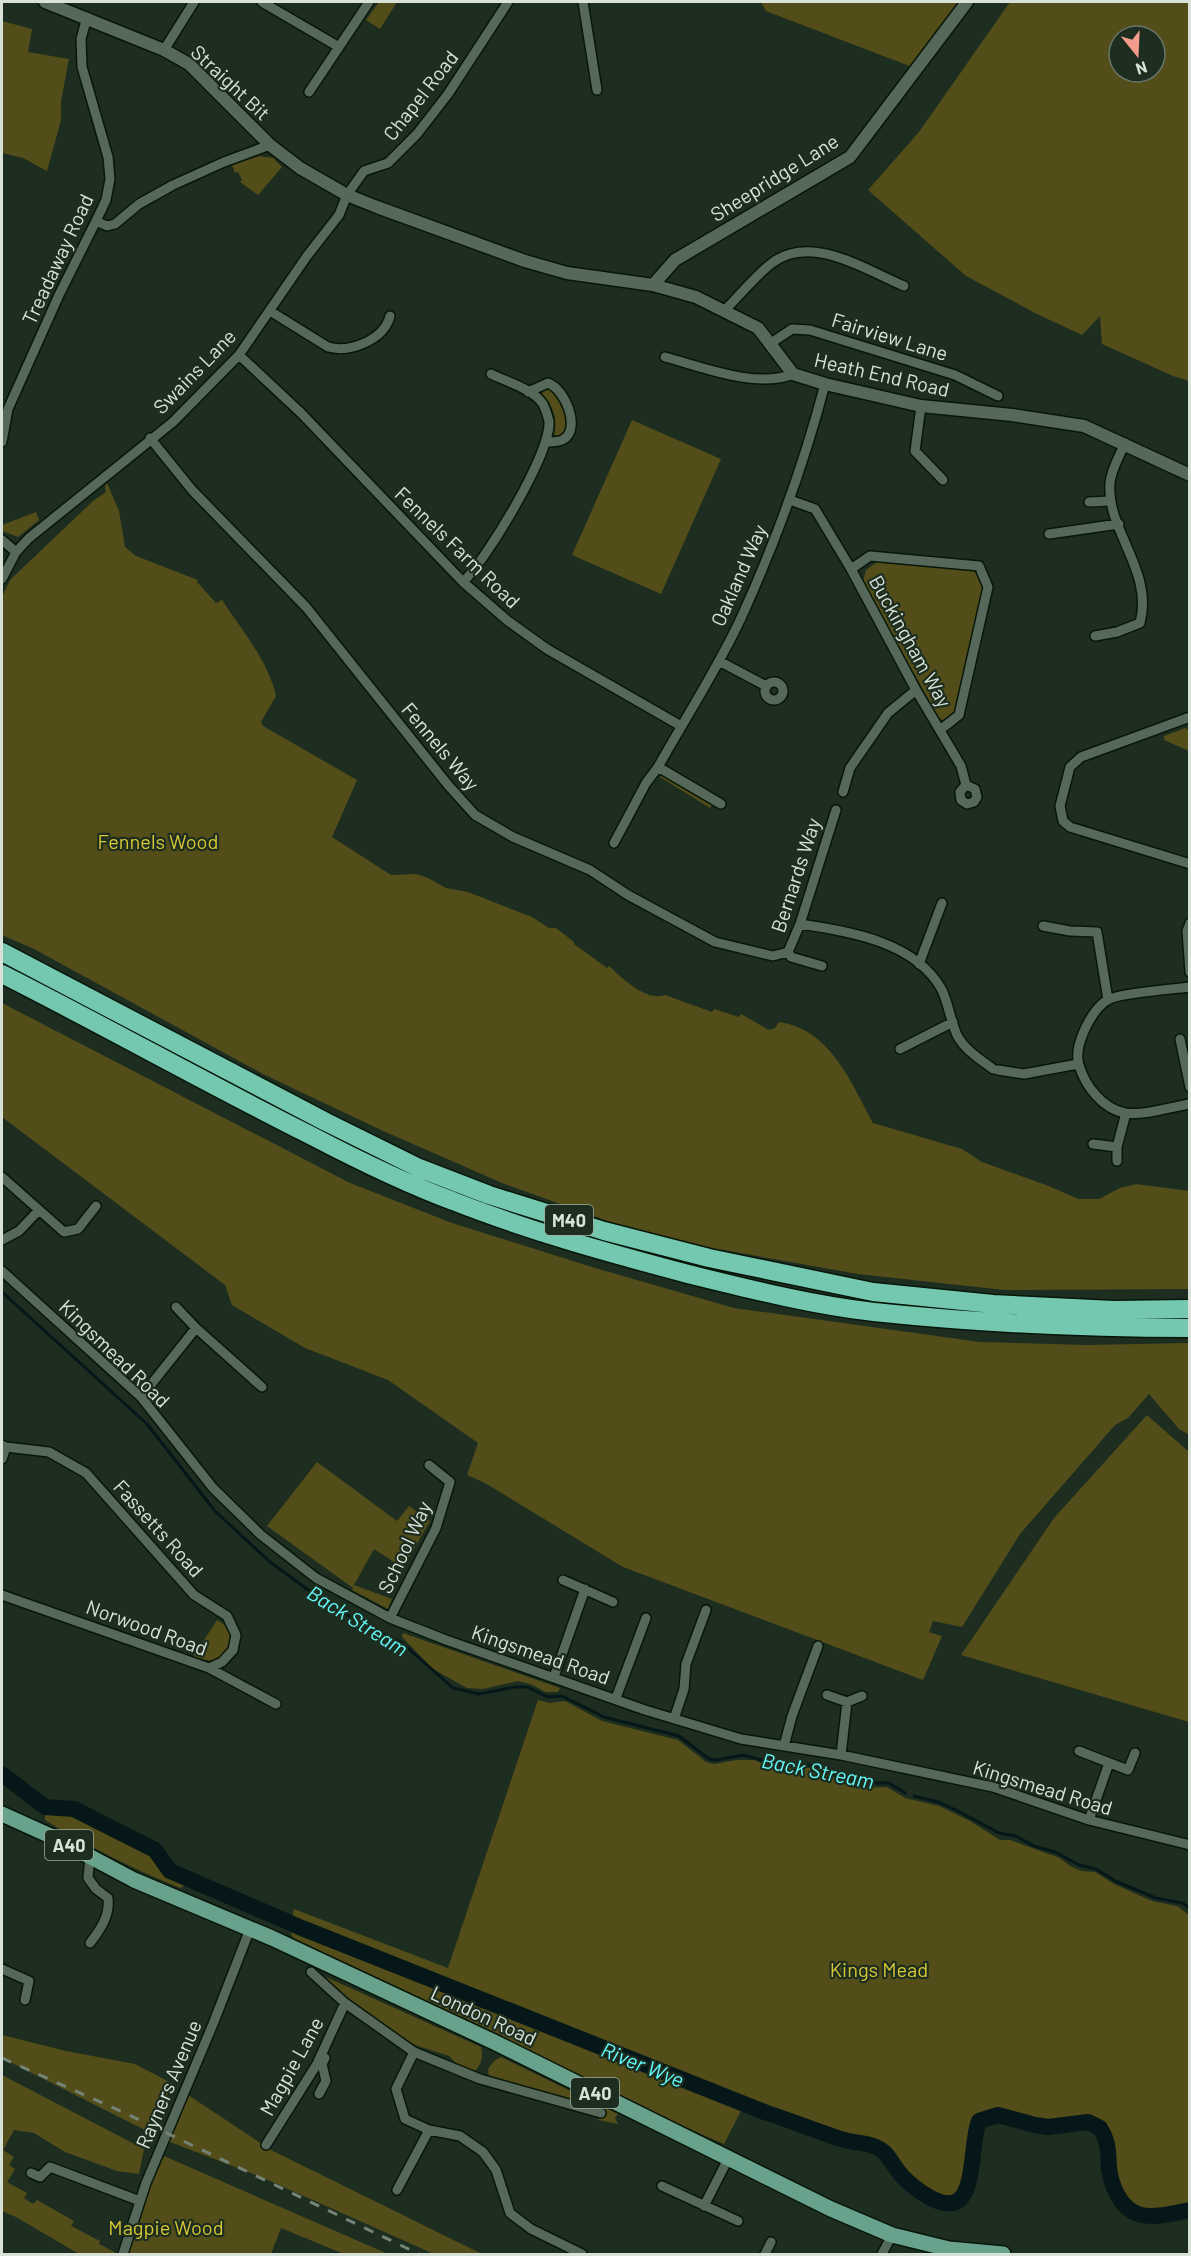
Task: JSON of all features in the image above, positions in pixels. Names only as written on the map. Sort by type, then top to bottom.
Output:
[{"type":"highway","name":"M40","points":[[2,952],[326,1122],[419,1168],[489,1195],[594,1227],[709,1258],[873,1292],[993,1304],[1114,1310],[1190,1309]]},
{"type":"highway","name":"M40","points":[[2,974],[229,1095],[355,1158],[451,1201],[518,1225],[632,1259],[737,1286],[872,1312],[1019,1323],[1120,1328],[1190,1328]]},
{"type":"main road","name":"London Road","points":[[2,1814],[134,1880],[250,1929],[494,2042],[831,2209],[892,2235],[949,2252]]},
{"type":"main road","name":"A40","points":[[949,2252],[1003,2254]]},
{"type":"street","name":"Straight Bit","points":[[45,2],[87,17],[164,50],[189,64],[270,144],[300,168],[347,195]]},
{"type":"street","points":[[164,50],[195,2]]},
{"type":"street","points":[[262,2],[339,47]]},
{"type":"street","points":[[309,93],[369,2]]},
{"type":"street","name":"Chapel Road","points":[[347,195],[364,171],[388,164],[417,134],[448,94],[508,2]]},
{"type":"street","points":[[583,2],[597,90]]},
{"type":"street","name":"Sheepridge Lane","points":[[653,285],[675,260],[850,157],[967,2]]},
{"type":"street","name":"Treadaway Road","points":[[2,442],[5,408],[106,200],[110,179],[108,157],[82,67],[81,39],[87,17]]},
{"type":"street","points":[[96,221],[107,226],[115,224],[139,204],[173,185],[270,144]]},
{"type":"street","name":"Heath End Road","points":[[347,195],[525,261],[567,273],[653,285],[696,297],[758,328],[794,374],[825,384],[921,406],[1012,415],[1084,426],[1190,475]]},
{"type":"street","name":"Swains Lane","points":[[2,579],[16,552],[29,538],[150,438],[173,422],[239,355],[307,256],[339,215],[347,195]]},
{"type":"street","points":[[725,310],[773,262],[797,252],[828,253],[904,286]]},
{"type":"street","points":[[270,311],[335,349],[367,341],[384,332],[390,316]]},
{"type":"street","name":"Fairview Lane","points":[[771,343],[792,329],[810,330],[955,375],[998,396]]},
{"type":"street","name":"Fennels Farm Road","points":[[239,355],[301,413],[463,582],[508,621],[547,649],[681,726]]},
{"type":"street","points":[[664,357],[721,373],[762,379],[782,378],[794,374]]},
{"type":"street","points":[[463,582],[474,572],[511,516],[546,442],[549,422],[543,405],[528,392],[491,374]]},
{"type":"street","points":[[528,392],[548,383],[556,386],[563,395],[572,426],[563,441],[546,442]]},
{"type":"street","name":"Oakland Way","points":[[614,843],[742,617],[790,500],[813,431],[825,384]]},
{"type":"street","points":[[921,406],[915,451],[943,480]]},
{"type":"street","name":"Fennels Way","points":[[150,438],[192,489],[306,607],[448,785],[476,815],[513,837],[590,870],[628,895],[715,942],[773,956],[788,952]]},
{"type":"street","points":[[1095,636],[1117,632],[1140,623],[1144,609],[1135,563],[1111,501],[1110,481],[1125,443]]},
{"type":"street","name":"Buckingham Way","points":[[790,500],[815,509],[961,766],[966,785]]},
{"type":"street","points":[[1089,502],[1111,501]]},
{"type":"street","points":[[1049,534],[1119,524]]},
{"type":"street","points":[[2,540],[16,552]]},
{"type":"street","name":"Buckingham Way","points":[[851,569],[870,556],[979,566],[988,587],[959,716],[940,730]]},
{"type":"street","points":[[719,661],[766,686]]},
{"type":"street","points":[[843,792],[850,768],[888,713],[916,690]]},
{"type":"street","points":[[1190,717],[1081,757],[1070,767],[1060,806],[1063,821],[1070,827],[1190,864]]},
{"type":"street","points":[[657,767],[721,804]]},
{"type":"street","name":"Bernards Way","points":[[788,952],[800,924],[836,810]]},
{"type":"street","points":[[919,964],[942,903]]},
{"type":"street","points":[[1190,923],[1187,931],[1190,972]]},
{"type":"street","points":[[800,924],[833,929],[887,944],[931,972],[943,992],[955,1032],[971,1052],[996,1070],[1024,1074],[1078,1064]]},
{"type":"street","points":[[1043,926],[1070,931],[1097,932],[1108,1000]]},
{"type":"street","points":[[788,952],[791,957],[822,966]]},
{"type":"street","points":[[1190,987],[1108,1000],[1091,1016],[1082,1036],[1078,1064],[1099,1099],[1126,1113],[1190,1104]]},
{"type":"street","points":[[900,1049],[953,1022]]},
{"type":"street","points":[[1180,1039],[1190,1087]]},
{"type":"street","points":[[1117,1161],[1117,1148],[1126,1113]]},
{"type":"street","points":[[1093,1144],[1117,1148]]},
{"type":"street","points":[[2,1177],[64,1232],[78,1229],[96,1206]]},
{"type":"street","points":[[2,1240],[19,1231],[38,1211]]},
{"type":"street","name":"Kingsmead Road","points":[[2,1271],[141,1397],[213,1488],[261,1535],[316,1578],[390,1618],[674,1719],[741,1739],[841,1755],[993,1787],[1089,1820],[1190,1845]]},
{"type":"street","points":[[176,1306],[196,1328],[262,1387]]},
{"type":"street","points":[[141,1397],[196,1328]]},
{"type":"street","points":[[2,1459],[4,1446]]},
{"type":"street","name":"Fassetts Road","points":[[4,1446],[49,1452],[86,1473],[194,1595],[227,1616],[236,1635],[233,1650],[222,1662],[209,1668]]},
{"type":"street","name":"School Way","points":[[390,1618],[436,1528],[450,1482],[429,1465]]},
{"type":"street","points":[[562,1580],[613,1602]]},
{"type":"street","points":[[554,1677],[585,1589]]},
{"type":"street","name":"Norwood Road","points":[[2,1595],[209,1668],[276,1704]]},
{"type":"street","points":[[674,1719],[684,1689],[686,1664],[706,1610]]},
{"type":"street","points":[[616,1698],[646,1618]]},
{"type":"street","points":[[784,1746],[792,1716],[818,1646]]},
{"type":"street","points":[[827,1695],[847,1702],[862,1696]]},
{"type":"street","points":[[841,1755],[847,1702]]},
{"type":"street","points":[[1079,1751],[1128,1770],[1135,1753]]},
{"type":"street","points":[[1089,1820],[1109,1763]]},
{"type":"street","points":[[90,1856],[88,1878],[96,1889],[108,1898],[109,1909],[100,1931],[90,1942]]},
{"type":"street","name":"Rayners Avenue","points":[[123,2254],[140,2201],[250,1929]]},
{"type":"street","points":[[2,1969],[29,1981],[25,2000]]},
{"type":"street","points":[[311,1972],[347,2005],[414,2052],[480,2079],[601,2113]]},
{"type":"street","points":[[319,2094],[326,2081],[322,2064],[347,2005]]},
{"type":"street","name":"Magpie Lane","points":[[266,2145],[317,2064],[347,2005]]},
{"type":"street","points":[[414,2052],[396,2089],[405,2119],[429,2130],[460,2136],[483,2152],[496,2170],[510,2212],[531,2229],[582,2254]]},
{"type":"street","points":[[397,2190],[429,2130]]},
{"type":"street","points":[[704,2206],[728,2159]]},
{"type":"street","points":[[31,2173],[40,2177],[50,2167],[140,2201]]},
{"type":"street","points":[[662,2186],[738,2222]]},
{"type":"street","points":[[882,2254],[892,2235]]},
{"type":"street","points":[[765,2254],[771,2242]]},
{"type":"green space","points":[[379,2],[397,2],[380,29],[366,20]]},
{"type":"green space","points":[[761,2],[962,2],[940,31],[937,29],[912,67],[766,11]]},
{"type":"green space","points":[[1010,2],[1189,2],[1189,381],[1102,344],[1100,316],[1082,335],[966,276],[868,190],[919,132]]},
{"type":"green space","points":[[2,21],[32,29],[28,52],[69,59],[61,101],[61,120],[47,171],[23,158],[2,153]]},
{"type":"green space","points":[[260,156],[273,158],[282,167],[258,195],[240,182],[242,180],[238,172],[235,173],[232,165]]},
{"type":"green space","points":[[544,390],[554,390],[566,415],[566,428],[558,437],[554,435],[554,413],[542,394]]},
{"type":"green space","points":[[632,420],[721,459],[661,594],[572,555]]},
{"type":"green space","name":"Fennels Wood","points":[[107,483],[119,511],[125,547],[136,556],[198,580],[197,582],[216,603],[222,600],[254,646],[267,671],[276,696],[261,722],[263,726],[357,780],[332,837],[391,875],[416,874],[446,888],[468,892],[532,917],[549,928],[556,928],[574,944],[607,968],[609,966],[642,992],[650,995],[665,995],[712,1012],[714,1009],[739,1017],[741,1014],[769,1030],[775,1028],[779,1022],[797,1027],[812,1035],[837,1060],[873,1123],[962,1149],[982,1162],[1078,1199],[1099,1199],[1120,1188],[1136,1184],[1189,1191],[1189,1289],[1004,1290],[858,1274],[712,1248],[630,1229],[502,1183],[381,1130],[263,1074],[34,949],[2,935],[2,597],[10,580],[93,501],[106,492]]},
{"type":"green space","points":[[36,512],[39,520],[18,537],[2,531],[2,525]]},
{"type":"green space","points":[[877,562],[972,569],[980,572],[986,581],[956,718],[947,723],[938,717],[863,581],[866,570]]},
{"type":"green space","points":[[1185,728],[1189,730],[1189,751],[1164,740],[1164,736]]},
{"type":"green space","points":[[663,774],[706,798],[712,805],[710,808],[660,777]]},
{"type":"green space","points":[[2,1003],[350,1183],[452,1223],[595,1268],[734,1308],[980,1342],[1087,1345],[1189,1343],[1189,1435],[1179,1429],[1149,1394],[1128,1418],[1115,1425],[1020,1534],[962,1627],[933,1621],[929,1632],[942,1636],[923,1680],[623,1567],[485,1483],[467,1475],[478,1443],[388,1380],[305,1348],[232,1305],[225,1285],[2,1117]]},
{"type":"green space","points":[[1147,1415],[1189,1452],[1189,1722],[961,1655],[1054,1518]]},
{"type":"green space","points":[[317,1462],[397,1521],[409,1506],[430,1521],[403,1568],[374,1549],[354,1585],[392,1599],[388,1609],[352,1590],[353,1588],[267,1526]]},
{"type":"green space","points":[[217,1620],[228,1630],[230,1636],[227,1648],[218,1658],[211,1661],[193,1657]]},
{"type":"green space","points":[[403,1633],[560,1688],[558,1692],[545,1692],[533,1685],[518,1681],[483,1689],[467,1688],[433,1669],[402,1637]]},
{"type":"green space","name":"Kings Mead","points":[[538,1700],[550,1703],[565,1701],[602,1721],[678,1740],[706,1762],[714,1764],[755,1760],[770,1768],[812,1768],[858,1788],[887,1787],[905,1798],[939,1806],[970,1821],[1000,1840],[1010,1840],[1060,1858],[1081,1871],[1095,1872],[1114,1884],[1152,1901],[1177,1906],[1189,1915],[1189,2207],[1153,2213],[1138,2209],[1131,2203],[1115,2177],[1108,2134],[1098,2124],[1082,2120],[1045,2124],[990,2113],[975,2125],[972,2131],[969,2160],[959,2196],[949,2202],[941,2200],[914,2184],[885,2149],[877,2143],[814,2126],[291,1922],[294,1909],[448,1968]]},
{"type":"green space","points":[[45,1815],[76,1816],[156,1858],[162,1862],[167,1875],[186,1885],[180,1888],[146,1873],[94,1848],[45,1820]]},
{"type":"green space","points":[[290,1932],[742,2109],[724,2144],[641,2108],[331,1960],[294,1939]]},
{"type":"green space","points":[[317,1973],[481,2047],[480,2064],[476,2070],[470,2071],[461,2068],[449,2056],[412,2044],[366,2017]]},
{"type":"green space","points":[[2,2035],[66,2051],[135,2064],[173,2084],[149,2132],[2,2058]]},
{"type":"green space","points":[[501,2057],[618,2114],[615,2118],[618,2124],[598,2120],[602,2112],[489,2080],[488,2069],[494,2061]]},
{"type":"green space","points":[[2,2075],[144,2149],[139,2174],[117,2171],[65,2152],[34,2133],[14,2130],[3,2150],[14,2157],[9,2165],[15,2169],[7,2182],[27,2193],[24,2198],[33,2204],[37,2200],[74,2221],[71,2226],[100,2241],[99,2244],[115,2254],[79,2254],[2,2211]]},
{"type":"green space","points":[[188,2095],[271,2150],[482,2254],[434,2254],[261,2177],[165,2140]]},
{"type":"green space","name":"Magpie Wood","points":[[164,2156],[388,2254],[344,2254],[281,2228],[271,2254],[127,2254],[147,2193]]},
{"type":"waterway","name":"Back Stream","points":[[2,1292],[147,1424],[215,1511],[270,1562],[322,1600],[362,1624],[401,1642],[453,1688],[479,1694],[527,1687],[548,1697],[562,1696],[604,1717],[679,1736],[709,1759],[716,1760],[743,1755],[780,1765],[809,1765],[859,1783],[889,1783],[905,1793]]},
{"type":"waterway","name":"River Wye","points":[[2,1774],[45,1807],[74,1809],[155,1850],[170,1871],[302,1928],[767,2113],[846,2141],[879,2148],[908,2182],[937,2201],[952,2203],[964,2194],[968,2185],[979,2121],[998,2115],[1048,2127],[1088,2122],[1100,2128],[1103,2133],[1108,2147],[1112,2182],[1126,2207],[1138,2214],[1150,2216],[1190,2210]]},
{"type":"waterway","name":"Back Stream","points":[[914,1796],[938,1802],[999,1833],[1016,1836],[1034,1846],[1055,1852],[1079,1865],[1096,1869],[1115,1881],[1156,1898],[1182,1903],[1190,1908]]},
{"type":"railway","points":[[2,2058],[127,2114],[419,2254]]}]
